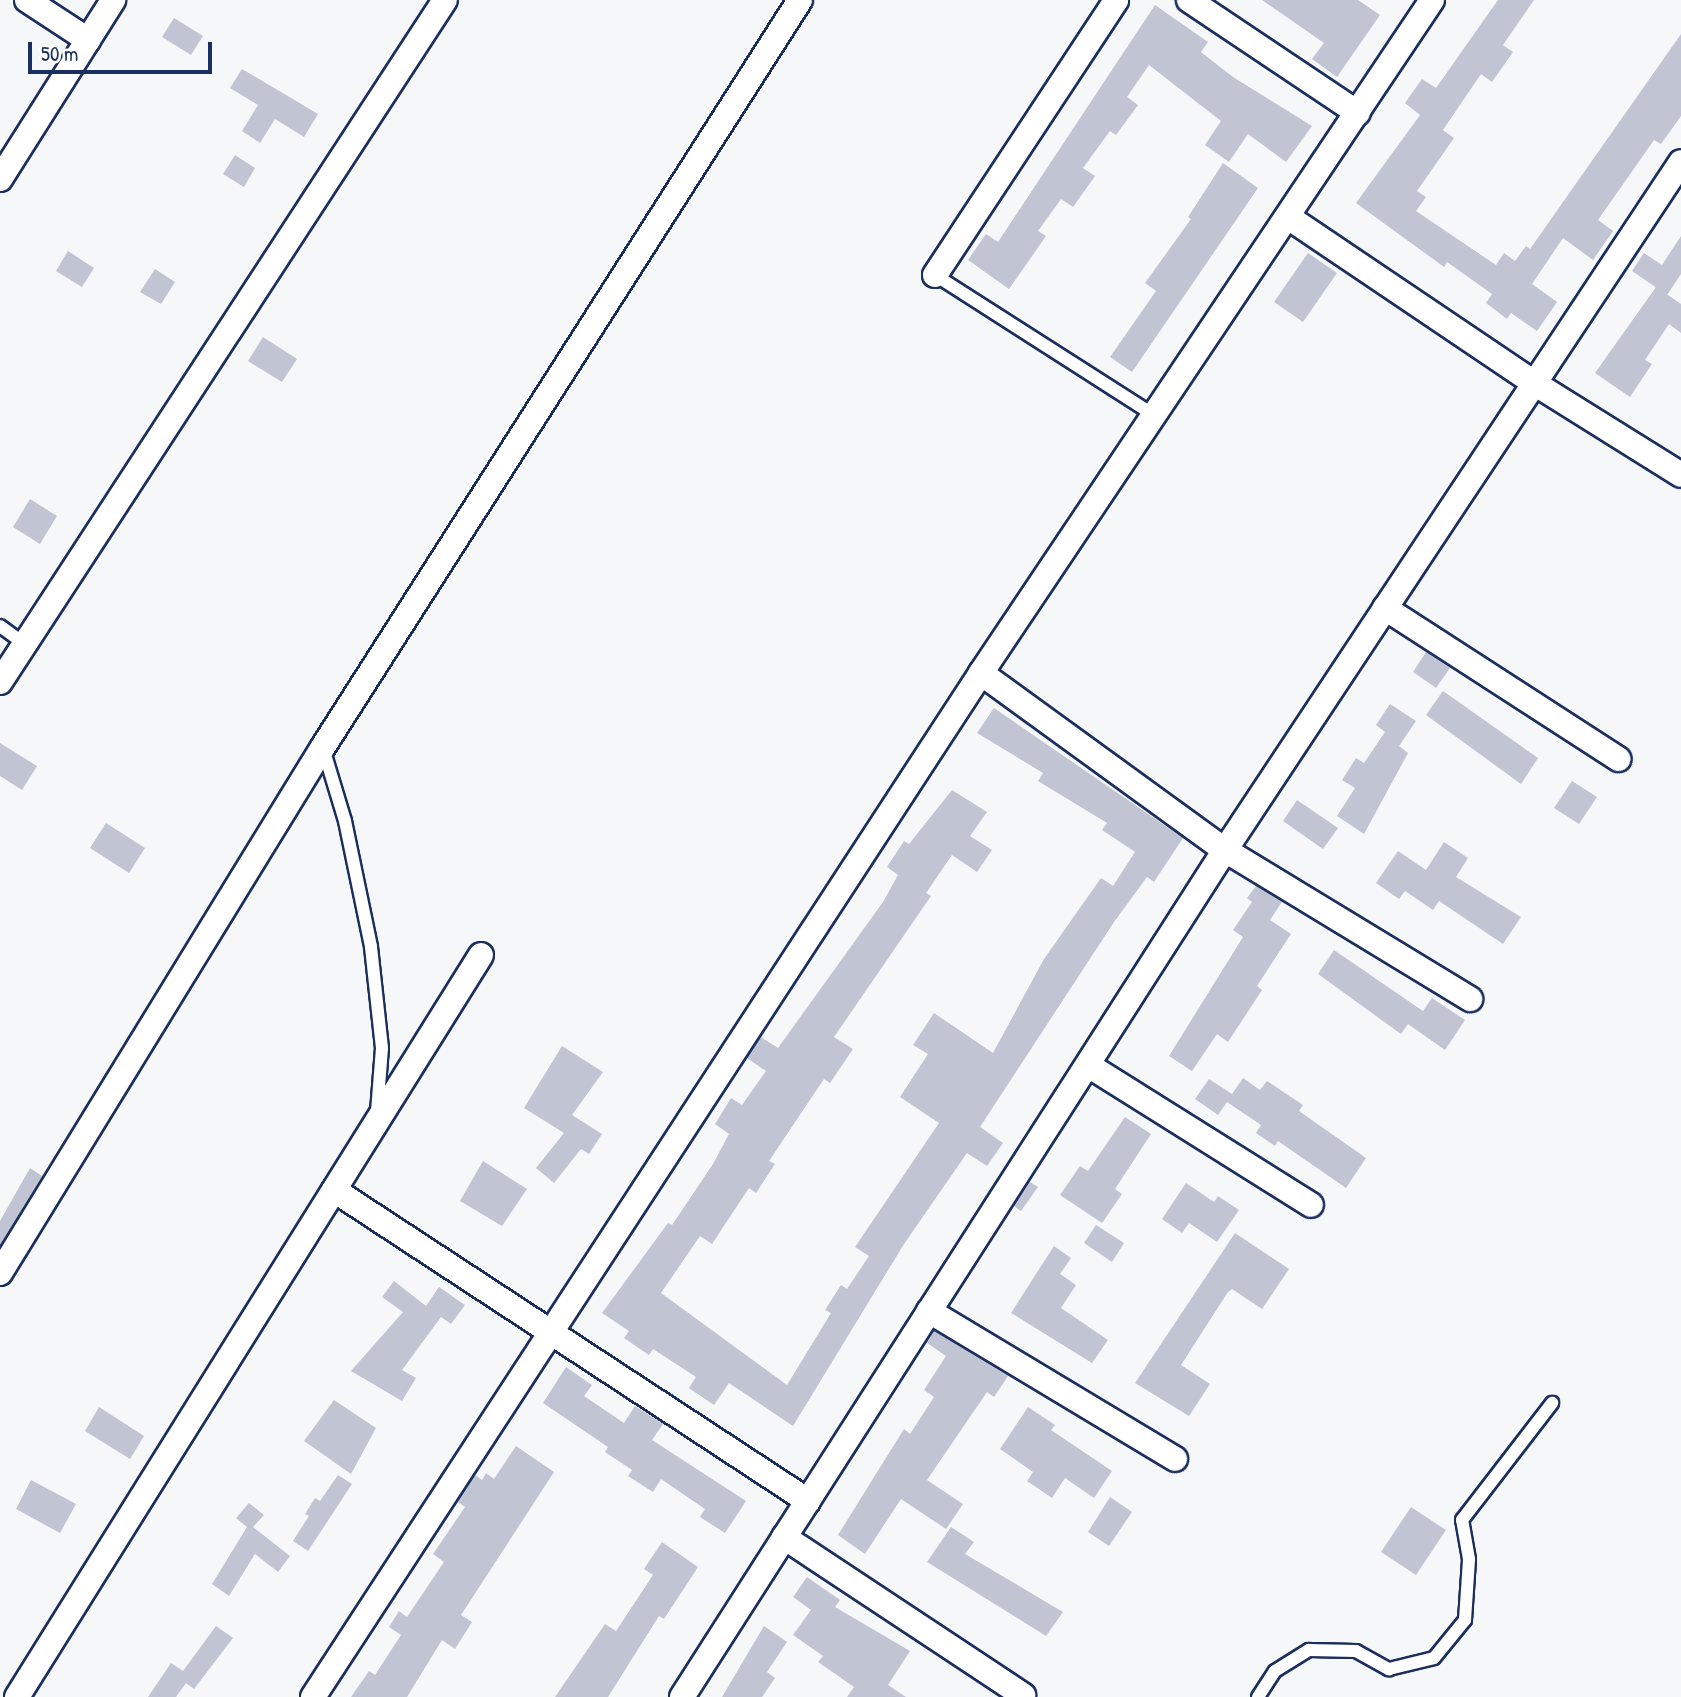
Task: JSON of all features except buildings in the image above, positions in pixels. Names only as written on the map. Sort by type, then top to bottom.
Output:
[{"type":"street","points":[[27,0],[88,40]]},
{"type":"street","points":[[0,179],[113,0]]},
{"type":"street","points":[[0,682],[445,0]]},
{"type":"street","points":[[0,1273],[323,747],[800,0]]},
{"type":"street","points":[[935,275],[1116,0]]},
{"type":"street","points":[[1189,0],[1358,113]]},
{"type":"street","points":[[313,1697],[981,673],[1432,0]]},
{"type":"street","points":[[682,1697],[1225,850],[1681,162]]},
{"type":"street","points":[[1288,217],[1534,383],[1681,475]]},
{"type":"street","points":[[1385,608],[1618,760]]},
{"type":"street","points":[[981,673],[1225,850],[1470,999]]},
{"type":"street","points":[[17,1697],[481,955]]},
{"type":"street","points":[[1088,1065],[1311,1205]]},
{"type":"street","points":[[334,1190],[808,1501]]},
{"type":"street","points":[[929,1311],[1175,1459]]},
{"type":"street","points":[[785,1537],[1023,1695]]},
{"type":"lane","points":[[935,275],[1154,415]]},
{"type":"lane","points":[[0,626],[25,644]]},
{"type":"lane","points":[[323,747],[345,821],[371,947],[382,1048],[376,1122]]},
{"type":"lane","points":[[1258,1697],[1275,1671],[1309,1650],[1356,1651],[1390,1669],[1434,1658],[1465,1620],[1469,1559],[1462,1520],[1552,1403]]}]
